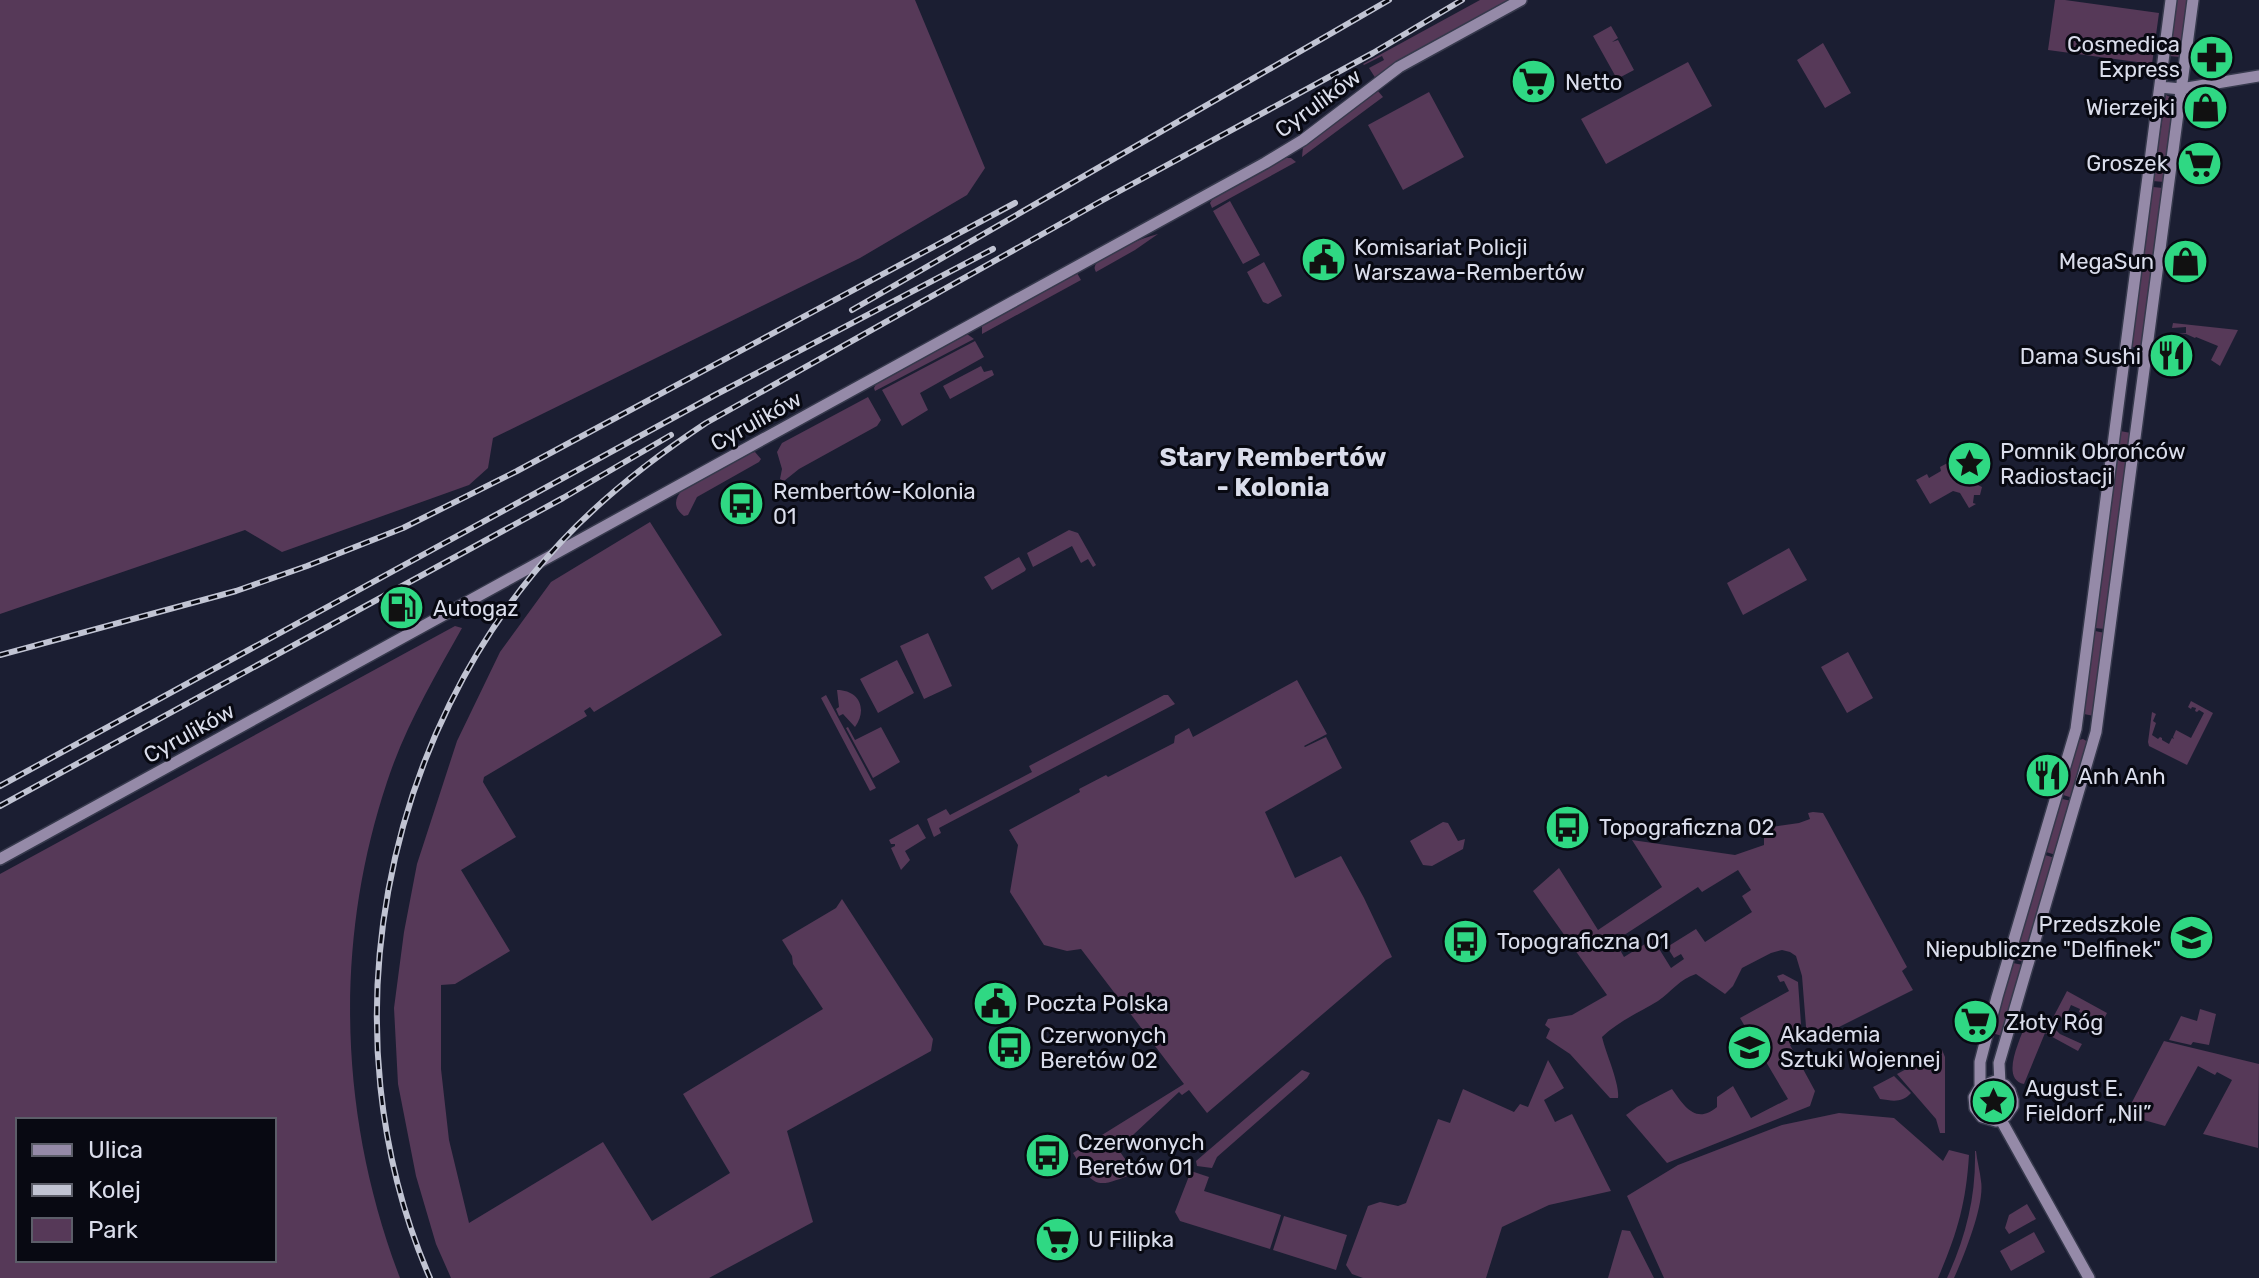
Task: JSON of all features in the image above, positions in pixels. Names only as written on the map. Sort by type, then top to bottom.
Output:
[{"type":"street","name":"Cyrulików","points":[[0,859],[1265,163],[1303,140],[1399,67],[1521,0]]},
{"type":"street","points":[[1980,1087],[1990,1082],[2000,1083],[2010,1091],[2013,1100],[2010,1112],[2001,1120],[1987,1120],[1978,1113],[1974,1097],[1980,1087],[1980,1062],[1997,997],[2076,729],[2171,0]]},
{"type":"street","points":[[2000,1083],[1999,1063],[2096,732],[2193,0]]},
{"type":"street","points":[[2160,87],[2181,89],[2259,76]]},
{"type":"street","points":[[2001,1120],[2089,1278]]},
{"type":"green space","points":[[0,0],[915,0],[985,168],[967,195],[860,258],[493,438],[488,468],[469,485],[282,552],[245,530],[0,614]]},
{"type":"green space","points":[[1480,0],[1510,0],[1376,79],[1369,68],[1384,60],[1382,56],[1363,64]]},
{"type":"green space","points":[[2055,0],[2159,13],[2152,64],[2048,50]]},
{"type":"green space","points":[[2177,0],[2188,0],[2180,57],[2169,56]]},
{"type":"green space","points":[[1611,26],[1618,38],[1612,42],[1618,40],[1634,70],[1617,79],[1593,36]]},
{"type":"green space","points":[[1823,43],[1851,93],[1825,108],[1797,60]]},
{"type":"green space","points":[[1688,62],[1712,106],[1606,164],[1581,119]]},
{"type":"green space","points":[[1378,91],[1383,97],[1302,157],[1303,147]]},
{"type":"green space","points":[[1429,92],[1464,157],[1403,190],[1368,125]]},
{"type":"green space","points":[[2166,95],[2172,98],[2173,110],[2164,182],[2153,181]]},
{"type":"green space","points":[[1285,158],[1296,162],[1212,208],[1210,203],[1213,198]]},
{"type":"green space","points":[[2153,187],[2163,188],[2142,348],[2132,347]]},
{"type":"green space","points":[[1230,201],[1260,255],[1243,264],[1213,211]]},
{"type":"green space","points":[[1158,234],[1096,272],[1095,266],[1104,256]]},
{"type":"green space","points":[[1264,262],[1282,296],[1268,304],[1263,302],[1247,272]]},
{"type":"green space","points":[[1077,273],[1081,280],[982,334],[982,325]]},
{"type":"green space","points":[[2173,323],[2238,330],[2220,366],[2211,360],[2218,346],[2178,333],[2186,333],[2186,327],[2172,328]]},
{"type":"green space","points":[[967,334],[974,339],[875,391],[877,382]]},
{"type":"green space","points":[[975,341],[984,357],[920,393],[928,410],[902,426],[882,390]]},
{"type":"green space","points":[[981,366],[984,372],[992,370],[994,375],[950,399],[943,386]]},
{"type":"green space","points":[[868,397],[881,420],[877,426],[799,469],[784,481],[780,479],[782,469],[777,452],[782,443]]},
{"type":"green space","points":[[2120,431],[2131,433],[2105,629],[2095,628]]},
{"type":"green space","points":[[1972,450],[1982,456],[1976,484],[1982,487],[1980,495],[1974,495],[1973,503],[1976,504],[1969,508],[1960,493],[1953,491],[1930,504],[1916,480],[1927,474],[1929,478],[1941,471],[1940,467]]},
{"type":"green space","points":[[755,452],[761,459],[759,462],[697,497],[688,515],[680,513],[676,503],[683,489]]},
{"type":"green space","points":[[650,522],[722,635],[594,712],[590,707],[584,711],[587,716],[484,777],[483,782],[516,837],[461,870],[510,951],[455,984],[441,985],[441,1069],[449,1140],[469,1223],[603,1142],[652,1221],[730,1173],[683,1094],[823,1009],[793,964],[792,956],[782,940],[836,908],[842,899],[933,1039],[931,1051],[787,1131],[813,1222],[709,1278],[451,1278],[436,1244],[416,1176],[398,1084],[394,1008],[417,864],[457,741],[500,652],[551,582]]},
{"type":"green space","points":[[1069,530],[1078,533],[1096,565],[1093,567],[1088,559],[1081,563],[1072,546],[1033,567],[1027,553]]},
{"type":"green space","points":[[1789,548],[1807,580],[1743,615],[1727,583]]},
{"type":"green space","points":[[1019,557],[1025,571],[992,590],[984,577]]},
{"type":"green space","points":[[455,626],[462,628],[411,722],[387,782],[370,843],[358,905],[351,968],[350,1031],[355,1093],[365,1156],[380,1217],[400,1278],[0,1278],[0,874]]},
{"type":"green space","points":[[2095,631],[2105,633],[2094,716],[2084,714]]},
{"type":"green space","points":[[928,633],[952,686],[924,699],[900,646]]},
{"type":"green space","points":[[1848,652],[1873,698],[1847,713],[1821,667]]},
{"type":"green space","points":[[897,660],[914,693],[878,713],[860,679]]},
{"type":"green space","points":[[1297,680],[1327,734],[1304,746],[1326,737],[1342,768],[1265,812],[1295,878],[1341,856],[1392,957],[1207,1113],[1189,1090],[1182,1095],[1179,1092],[1118,1149],[1135,1173],[1104,1183],[1092,1180],[1073,1153],[1184,1084],[1081,949],[1067,951],[1044,945],[1010,892],[1018,845],[1009,830],[1080,792],[1079,789],[1174,743],[1175,736],[1189,728],[1193,737]]},
{"type":"green space","points":[[837,690],[851,693],[859,702],[861,714],[855,727],[843,714],[839,716],[836,709],[839,707]]},
{"type":"green space","points":[[826,695],[876,788],[870,791],[821,698]]},
{"type":"green space","points":[[1168,695],[1175,704],[939,828],[941,833],[934,837],[927,819],[946,809],[950,815],[1032,772],[1029,766]]},
{"type":"green space","points":[[2191,701],[2213,713],[2187,765],[2149,746],[2148,742],[2152,712],[2156,714],[2153,721],[2156,723],[2152,735],[2158,739],[2160,737],[2169,744],[2176,730],[2191,738],[2204,713],[2188,707]]},
{"type":"green space","points":[[848,727],[855,740],[881,727],[900,762],[873,778]]},
{"type":"green space","points":[[2079,740],[2088,742],[2073,798],[2063,795]]},
{"type":"green space","points":[[2062,799],[2072,801],[2056,855],[2046,852]]},
{"type":"green space","points":[[1808,813],[1823,813],[1907,967],[1902,971],[1913,990],[1839,1027],[1835,1034],[1823,1032],[1807,1039],[1802,976],[1796,956],[1790,952],[1782,950],[1771,953],[1742,968],[1725,994],[1696,974],[1602,1037],[1618,1092],[1618,1098],[1610,1098],[1570,1054],[1546,1038],[1550,1029],[1545,1025],[1548,1019],[1572,1015],[1607,995],[1533,891],[1559,868],[1598,930],[1662,887],[1632,840],[1735,855],[1764,845],[1764,828],[1799,823],[1810,819]],"holes":[[[1738,870],[1751,890],[1742,896],[1752,912],[1705,942],[1696,929],[1667,947],[1674,958],[1681,954],[1684,959],[1671,968],[1653,939],[1624,957],[1615,941],[1698,887],[1702,892]]]},
{"type":"green space","points":[[1443,822],[1448,823],[1458,841],[1465,839],[1463,849],[1432,866],[1423,865],[1410,841]]},
{"type":"green space","points":[[918,824],[926,838],[905,851],[910,860],[901,870],[891,848],[895,844],[889,840]]},
{"type":"green space","points":[[2045,855],[2055,858],[2024,962],[2014,959]]},
{"type":"green space","points":[[2013,963],[2023,965],[2002,1036],[1992,1033]]},
{"type":"green space","points":[[1783,974],[1798,982],[1802,1038],[1790,1045],[1815,1091],[1810,1106],[1667,1163],[1626,1115],[1637,1107],[1672,1089],[1691,1111],[1703,1114],[1717,1107],[1717,1097],[1733,1086],[1751,1118],[1788,1099],[1740,1018],[1789,991],[1777,976]]},
{"type":"green space","points":[[2067,991],[2107,1013],[2095,1036],[2088,1033],[2096,1018],[2079,1012],[2080,1009],[2071,1005],[2055,1029],[2082,1044],[2078,1051],[2045,1033],[2024,1084],[2017,1081],[2013,1075],[2014,1058],[2026,1023],[2046,1031]]},
{"type":"green space","points":[[2200,1009],[2216,1014],[2209,1045],[2169,1040],[2181,1016],[2197,1021]]},
{"type":"green space","points":[[2164,1041],[2259,1064],[2258,1148],[2203,1134],[2232,1080],[2198,1066],[2165,1126],[2122,1114],[2125,1105],[2131,1104]]},
{"type":"green space","points":[[1942,1050],[1945,1057],[1945,1133],[1940,1133],[1936,1119],[1897,1074]]},
{"type":"green space","points":[[1548,1060],[1564,1088],[1544,1100],[1555,1122],[1572,1114],[1611,1191],[1549,1205],[1502,1227],[1486,1278],[1363,1278],[1352,1274],[1346,1265],[1368,1206],[1380,1202],[1398,1206],[1406,1203],[1438,1119],[1450,1123],[1463,1089],[1514,1112],[1520,1104],[1528,1107]]},
{"type":"green space","points":[[1302,1070],[1310,1073],[1307,1078],[1217,1157],[1212,1168],[1197,1166],[1196,1161]]},
{"type":"green space","points":[[1894,1076],[1911,1093],[1901,1100],[1880,1099],[1873,1087]]},
{"type":"green space","points":[[1839,1113],[1894,1118],[1943,1161],[1949,1150],[1969,1155],[1960,1218],[1938,1278],[1664,1278],[1627,1196],[1678,1165],[1782,1125]]},
{"type":"green space","points":[[1975,1151],[1981,1181],[1980,1203],[1954,1278],[1947,1278],[1968,1216],[1974,1184]]},
{"type":"green space","points":[[1191,1171],[1209,1177],[1204,1191],[1281,1215],[1270,1249],[1180,1221],[1175,1212]]},
{"type":"green space","points":[[2027,1204],[2036,1219],[2009,1234],[2005,1228],[2009,1215]]},
{"type":"green space","points":[[1284,1216],[1347,1235],[1336,1270],[1273,1250]]},
{"type":"green space","points":[[1622,1230],[1630,1231],[1654,1278],[1608,1278]]},
{"type":"green space","points":[[2034,1232],[2045,1252],[2011,1271],[2000,1251]]},
{"type":"railway","points":[[852,310],[1389,0]]},
{"type":"railway","points":[[430,1278],[398,1184],[380,1087],[377,989],[388,891],[412,795],[450,704],[499,619],[561,542],[630,478],[706,423],[1103,200],[1373,53],[1462,0]]},
{"type":"railway","points":[[0,655],[236,591],[403,528],[517,471],[1015,203]]},
{"type":"railway","points":[[0,786],[715,395],[993,249]]},
{"type":"railway","points":[[0,806],[563,498],[671,435]]},
{"type":"place","name":"Cosmedica Express","points":[[2211,57]]},
{"type":"place","name":"Netto","points":[[1534,82]]},
{"type":"place","name":"Wierzejki","points":[[2206,107]]},
{"type":"place","name":"Groszek","points":[[2199,163]]},
{"type":"place","name":"Komisariat Policji Warszawa-Rembertów","points":[[1323,260]]},
{"type":"place","name":"MegaSun","points":[[2185,261]]},
{"type":"place","name":"Dama Sushi","points":[[2172,356]]},
{"type":"place","name":"Pomnik Obrońców Radiostacji","points":[[1969,464]]},
{"type":"place","name":"Rembertów-Kolonia 01","points":[[742,504]]},
{"type":"place","name":"Autogaz","points":[[402,608]]},
{"type":"place","name":"Anh Anh","points":[[2047,776]]},
{"type":"place","name":"Topograficzna 02","points":[[1568,827]]},
{"type":"place","name":"Przedszkole Niepubliczne \"Delfinek\"","points":[[2192,937]]},
{"type":"place","name":"Topograficzna 01","points":[[1466,941]]},
{"type":"place","name":"Poczta Polska","points":[[995,1003]]},
{"type":"place","name":"Złoty Róg","points":[[1975,1022]]},
{"type":"place","name":"Akademia Sztuki Wojennej","points":[[1749,1047]]},
{"type":"place","name":"Czerwonych Beretów 02","points":[[1009,1048]]},
{"type":"place","name":"August E. Fieldorf „Nil”","points":[[1994,1101]]},
{"type":"place","name":"Czerwonych Beretów 01","points":[[1047,1155]]},
{"type":"place","name":"U Filipka","points":[[1057,1239]]},
{"type":"district","name":"Stary Rembertów - Kolonia","points":[[1273,472]]}]
